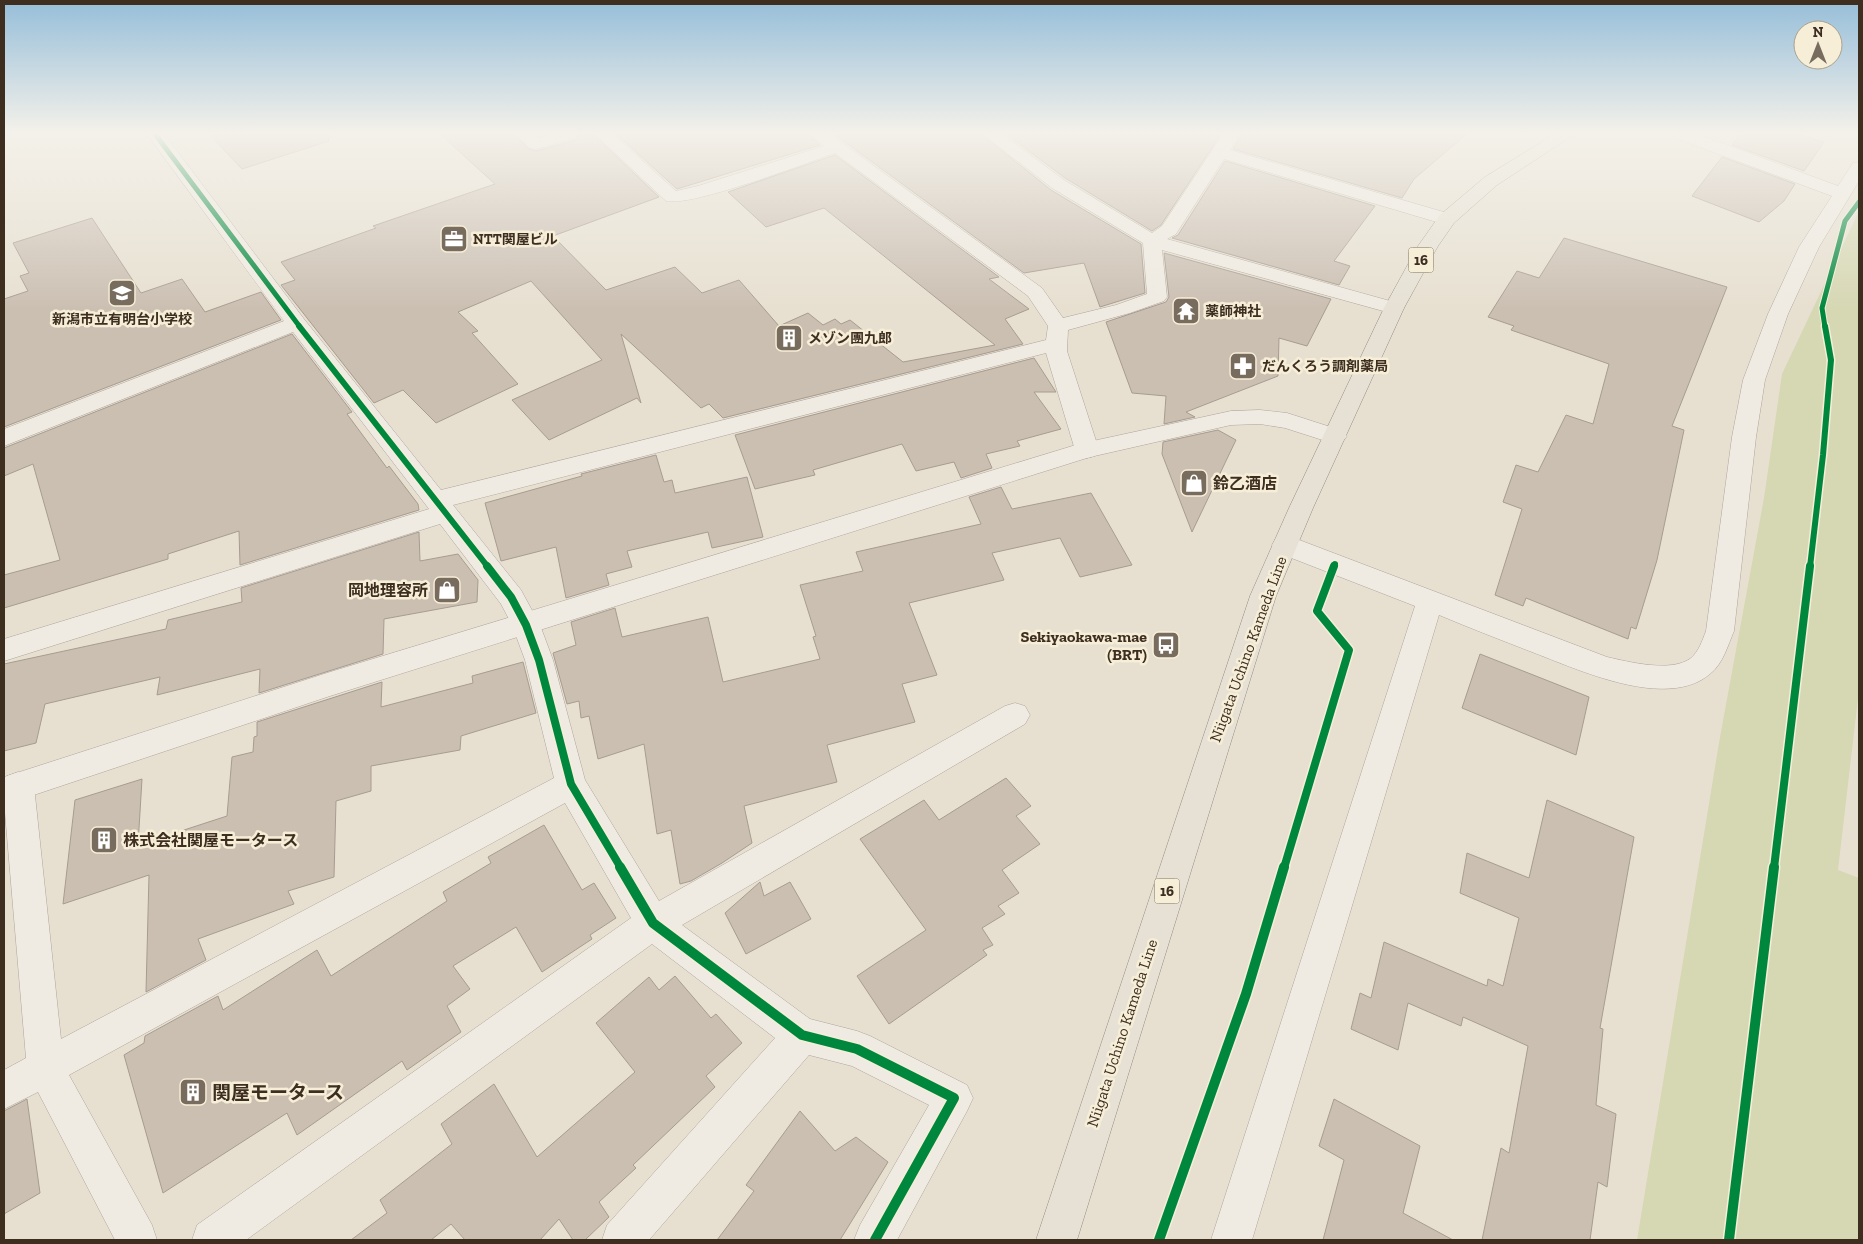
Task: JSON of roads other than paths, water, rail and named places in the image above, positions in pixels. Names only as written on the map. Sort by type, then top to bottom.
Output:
[{"type":"main road","name":"Niigata Uchino Kameda Line","points":[[1056,1240],[1263,596],[1394,308],[1428,246],[1447,219],[1478,192]]},
{"type":"street","points":[[199,192],[297,323],[511,597],[526,624],[539,660],[571,784],[653,923],[802,1034],[857,1048],[954,1098],[875,1240]]},
{"type":"street","points":[[667,192],[672,197],[697,192]]},
{"type":"street","points":[[899,192],[1035,292],[1057,335],[1056,351],[1087,450]]},
{"type":"street","points":[[1071,192],[1152,241],[1394,308]]},
{"type":"street","points":[[1152,241],[1169,230],[1194,192]]},
{"type":"street","points":[[1356,192],[1447,219]]},
{"type":"street","points":[[1285,545],[1604,668],[1637,676],[1671,677],[1699,667],[1712,651],[1720,631],[1744,437],[1754,380],[1778,314],[1809,247],[1842,194],[1837,192]]},
{"type":"street","points":[[4,650],[442,507],[1057,335],[1157,297],[1152,241]]},
{"type":"street","points":[[4,438],[297,323]]},
{"type":"street","points":[[136,1240],[45,1068],[11,789],[330,684],[1087,450],[1231,418],[1260,417],[1287,421],[1335,436]]},
{"type":"street","points":[[1231,1240],[1430,600]]},
{"type":"street","points":[[212,1240],[653,923],[1015,715]]},
{"type":"street","points":[[4,1090],[571,784]]},
{"type":"street","points":[[622,1240],[802,1034]]},
{"type":"place","name":"NTT関屋ビル","points":[[454,239]]},
{"type":"place","name":"新潟市立有明台小学校","points":[[122,293]]},
{"type":"place","name":"薬師神社","points":[[1186,311]]},
{"type":"place","name":"メゾン團九郎","points":[[789,338]]},
{"type":"place","name":"だんくろう調剤薬局","points":[[1243,366]]},
{"type":"place","name":"鈴乙酒店","points":[[1194,483]]},
{"type":"place","name":"岡地理容所","points":[[447,590]]},
{"type":"place","name":"Sekiyaokawa-mae (BRT)","points":[[1166,645]]},
{"type":"place","name":"株式会社関屋モータース","points":[[104,840]]},
{"type":"place","name":"関屋モータース","points":[[193,1092]]}]
